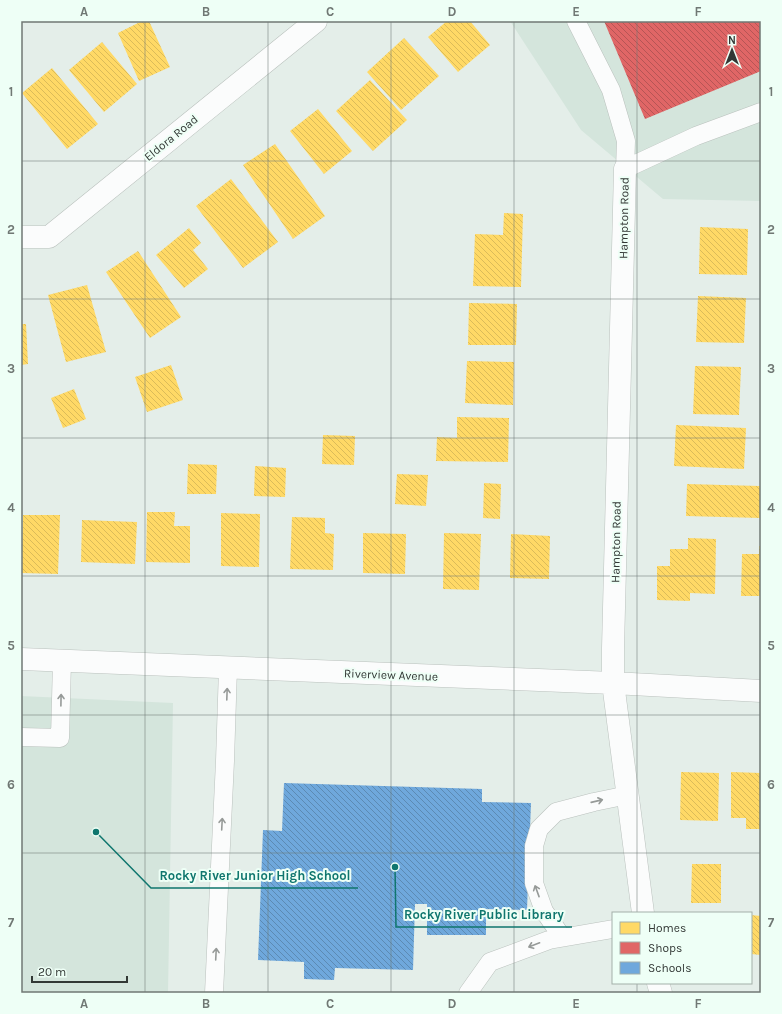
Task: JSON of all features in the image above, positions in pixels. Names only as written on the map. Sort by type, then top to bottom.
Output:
[{"type":"street","name":"Eldora Road","points":[[21,237],[49,237],[316,21]]},
{"type":"street","name":"Hampton Road","points":[[625,169],[613,683],[643,912]]},
{"type":"street","name":"Riverview Avenue","points":[[21,659],[613,683],[761,691]]},
{"type":"lane","points":[[576,21],[611,90],[626,141],[625,169],[696,136],[761,112]]},
{"type":"lane","points":[[21,737],[60,738],[62,661]]},
{"type":"lane","points":[[214,993],[228,668]]},
{"type":"lane","points":[[562,937],[544,912],[534,884],[534,846],[539,829],[556,812],[628,795]]},
{"type":"lane","points":[[468,993],[490,962],[549,940],[612,929]]},
{"type":"shaded area","points":[[510,21],[761,21],[761,201],[663,199],[581,130]]},
{"type":"shaded area","points":[[21,696],[173,703],[168,993],[21,993]]},
{"type":"building: Homes","points":[[142,21],[149,21],[170,67],[139,81],[118,33]]},
{"type":"building: Homes","points":[[447,21],[470,21],[490,45],[458,72],[428,37]]},
{"type":"building: Homes","points":[[404,38],[439,76],[401,110],[367,72]]},
{"type":"building: Homes","points":[[102,42],[137,84],[104,112],[69,70]]},
{"type":"building: Homes","points":[[52,68],[98,124],[67,149],[22,93]]},
{"type":"building: Homes","points":[[370,80],[407,120],[373,151],[336,111]]},
{"type":"building: Homes","points":[[318,109],[352,151],[324,174],[290,131]]},
{"type":"building: Homes","points":[[275,144],[325,216],[293,239],[243,165]]},
{"type":"building: Homes","points":[[231,179],[278,242],[243,268],[196,206]]},
{"type":"building: Homes","points":[[504,213],[523,214],[521,287],[473,286],[475,234],[503,235]]},
{"type":"building: Homes","points":[[700,227],[748,229],[747,275],[699,274]]},
{"type":"building: Homes","points":[[189,228],[201,243],[193,250],[208,269],[184,288],[156,255]]},
{"type":"building: Homes","points":[[138,251],[181,317],[150,338],[106,272]]},
{"type":"building: Homes","points":[[87,285],[106,352],[66,362],[48,295]]},
{"type":"building: Homes","points":[[698,296],[746,298],[744,343],[696,342]]},
{"type":"building: Homes","points":[[469,303],[517,304],[516,345],[468,345]]},
{"type":"building: Homes","points":[[21,324],[26,324],[28,364],[21,365]]},
{"type":"building: Homes","points":[[467,361],[514,362],[513,405],[465,403]]},
{"type":"building: Homes","points":[[171,365],[183,400],[147,412],[135,377]]},
{"type":"building: Homes","points":[[695,366],[741,367],[739,415],[693,414]]},
{"type":"building: Homes","points":[[74,389],[86,419],[63,428],[51,398]]},
{"type":"building: Homes","points":[[457,417],[509,418],[508,462],[436,461],[437,437],[457,438]]},
{"type":"building: Homes","points":[[676,425],[746,428],[744,469],[674,466]]},
{"type":"building: Homes","points":[[323,435],[355,436],[354,465],[322,464]]},
{"type":"building: Homes","points":[[188,464],[217,465],[216,494],[187,494]]},
{"type":"building: Homes","points":[[255,466],[286,468],[285,497],[254,496]]},
{"type":"building: Homes","points":[[397,474],[428,475],[426,506],[395,504]]},
{"type":"building: Homes","points":[[484,483],[501,484],[500,519],[483,518]]},
{"type":"building: Homes","points":[[687,484],[760,486],[760,518],[686,516]]},
{"type":"building: Homes","points":[[147,512],[175,512],[174,526],[190,526],[190,563],[146,562]]},
{"type":"building: Homes","points":[[221,513],[260,514],[259,567],[221,566]]},
{"type":"building: Homes","points":[[23,515],[60,515],[58,574],[21,573]]},
{"type":"building: Homes","points":[[292,517],[325,518],[325,533],[334,534],[333,570],[290,569]]},
{"type":"building: Homes","points":[[82,520],[137,522],[135,564],[81,562]]},
{"type":"building: Homes","points":[[363,533],[406,534],[405,574],[363,573]]},
{"type":"building: Homes","points":[[444,533],[481,534],[479,590],[443,589]]},
{"type":"building: Homes","points":[[511,534],[550,536],[549,579],[510,578]]},
{"type":"building: Homes","points":[[688,538],[716,539],[715,594],[690,593],[690,601],[657,600],[657,566],[670,566],[670,549],[688,549]]},
{"type":"building: Homes","points":[[759,546],[761,546],[761,596],[741,596],[742,554],[759,554]]},
{"type":"building: Homes","points":[[681,772],[719,773],[718,821],[680,820]]},
{"type":"building: Homes","points":[[731,772],[761,773],[761,829],[746,829],[746,818],[731,818]]},
{"type":"building: Homes","points":[[692,864],[721,864],[721,903],[691,903]]},
{"type":"building: Homes","points":[[752,915],[761,916],[761,955],[752,954]]},
{"type":"building: Shops","points":[[604,21],[761,21],[761,71],[645,119]]},
{"type":"building: Schools","points":[[284,783],[482,789],[482,802],[531,803],[527,910],[486,909],[486,935],[427,935],[427,904],[415,904],[413,970],[335,968],[334,980],[304,979],[304,962],[258,960],[263,830],[282,831]]},
{"type":"place","name":"Rocky River Junior High School","points":[[96,832]]},
{"type":"place","name":"Rocky River Public Library","points":[[395,867]]}]
